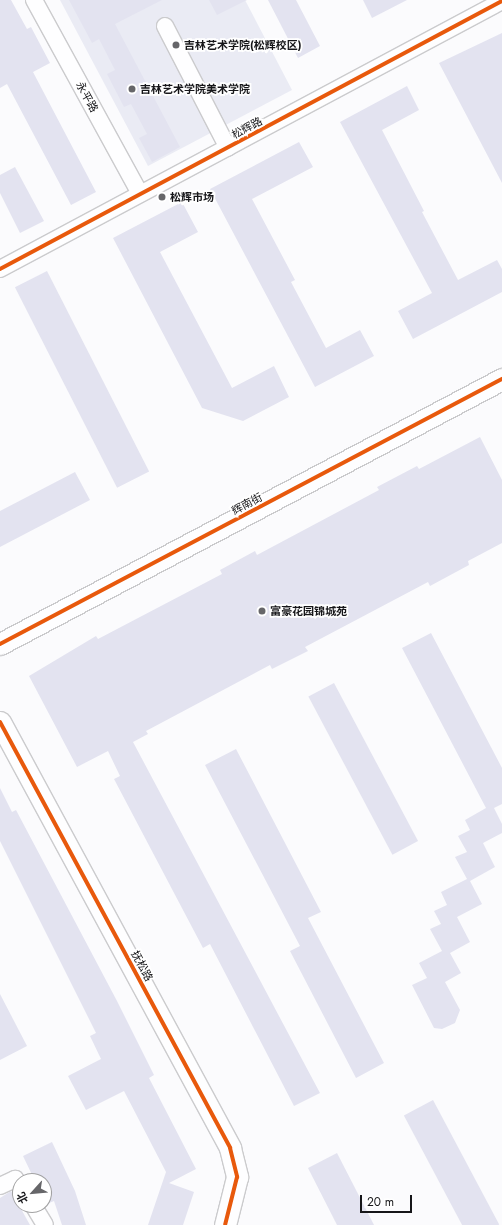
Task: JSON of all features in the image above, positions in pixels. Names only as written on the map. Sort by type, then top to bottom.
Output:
[{"type":"street","name":"永平路","points":[[34,0],[140,194]]},
{"type":"street","name":"松辉路","points":[[0,269],[502,1]]},
{"type":"street","points":[[165,26],[228,148]]},
{"type":"street","name":"辉南街","points":[[0,644],[502,379]]},
{"type":"street","name":"抚松路","points":[[0,722],[230,1148],[237,1177],[225,1225]]},
{"type":"street","points":[[0,1186],[12,1180]]},
{"type":"street","points":[[38,1213],[45,1225]]},
{"type":"shaded area","name":"吉林艺术学院(松辉校区)","points":[[60,0],[245,0],[292,90],[148,166]]},
{"type":"building","points":[[0,0],[11,0],[27,29],[31,27],[50,63],[33,72],[96,192],[71,205],[7,84],[0,88]]},
{"type":"building","name":"吉林艺术学院美术学院","points":[[69,0],[162,0],[115,24],[180,147],[152,162],[139,138],[147,134],[131,104],[124,107],[107,74],[115,70],[99,39],[92,43]]},
{"type":"building","points":[[209,0],[247,0],[217,15]]},
{"type":"building","points":[[268,0],[296,0],[320,46],[298,58]]},
{"type":"building","points":[[363,0],[407,0],[372,18]]},
{"type":"building","points":[[502,33],[502,183],[439,63]]},
{"type":"building","points":[[407,86],[419,110],[382,130],[424,211],[422,212],[458,280],[497,260],[502,269],[502,292],[413,339],[398,311],[432,293],[340,122]]},
{"type":"building","points":[[299,142],[313,167],[252,199],[295,280],[291,282],[326,348],[360,330],[374,356],[315,387],[210,189]]},
{"type":"building","points":[[15,167],[44,221],[20,233],[0,193],[0,175]]},
{"type":"building","points":[[182,202],[198,232],[160,252],[232,388],[274,366],[289,397],[243,421],[202,408],[113,238]]},
{"type":"building","points":[[47,271],[149,471],[117,488],[15,287]]},
{"type":"building","name":"富豪花园锦城苑","points":[[480,437],[502,480],[502,543],[468,561],[469,565],[430,586],[428,582],[305,647],[308,651],[272,669],[270,665],[146,731],[148,734],[133,742],[320,1093],[294,1106],[210,944],[203,948],[114,779],[120,776],[108,751],[77,767],[29,676],[96,636],[98,639],[222,574],[220,570],[255,551],[257,555],[379,490],[377,487],[417,466],[419,469]]},
{"type":"building","points":[[75,472],[90,500],[0,547],[0,511]]},
{"type":"building","points":[[431,633],[502,768],[502,804],[494,808],[502,824],[502,833],[483,843],[495,867],[470,881],[482,904],[457,917],[470,942],[450,953],[461,973],[445,982],[460,1010],[455,1023],[442,1029],[434,1028],[412,985],[427,978],[419,963],[442,951],[430,929],[441,924],[434,911],[447,905],[441,892],[467,879],[455,857],[467,852],[458,836],[470,830],[465,820],[486,808],[402,648]]},
{"type":"building","points":[[334,683],[418,841],[392,855],[308,697]]},
{"type":"building","points":[[236,749],[321,912],[308,918],[384,1063],[356,1078],[290,951],[300,946],[205,765]]},
{"type":"building","points":[[0,788],[12,812],[16,810],[117,1001],[154,1075],[149,1078],[196,1169],[169,1183],[194,1192],[183,1225],[148,1225],[166,1172],[124,1091],[86,1110],[68,1076],[101,1059],[90,1036],[96,1033],[0,841]]},
{"type":"building","points":[[0,994],[27,1046],[0,1060]]},
{"type":"building","points":[[433,1100],[499,1224],[462,1225],[404,1115]]},
{"type":"building","points":[[52,1142],[75,1191],[86,1225],[62,1225],[54,1201],[52,1202],[52,1173],[31,1173],[23,1156]]},
{"type":"building","points":[[337,1153],[374,1225],[337,1225],[308,1168]]},
{"type":"building","points":[[11,1191],[12,1213],[23,1213],[30,1225],[0,1225],[0,1198]]},
{"type":"cycle path","points":[[0,269],[502,1]]},
{"type":"cycle path","points":[[0,644],[502,379]]},
{"type":"cycle path","points":[[0,722],[230,1148],[237,1177],[225,1225]]},
{"type":"place","name":"吉林艺术学院(松辉校区)","points":[[176,45]]},
{"type":"place","name":"吉林艺术学院美术学院","points":[[132,89]]},
{"type":"place","name":"松辉市场","points":[[162,197]]},
{"type":"place","name":"富豪花园锦城苑","points":[[262,611]]}]
